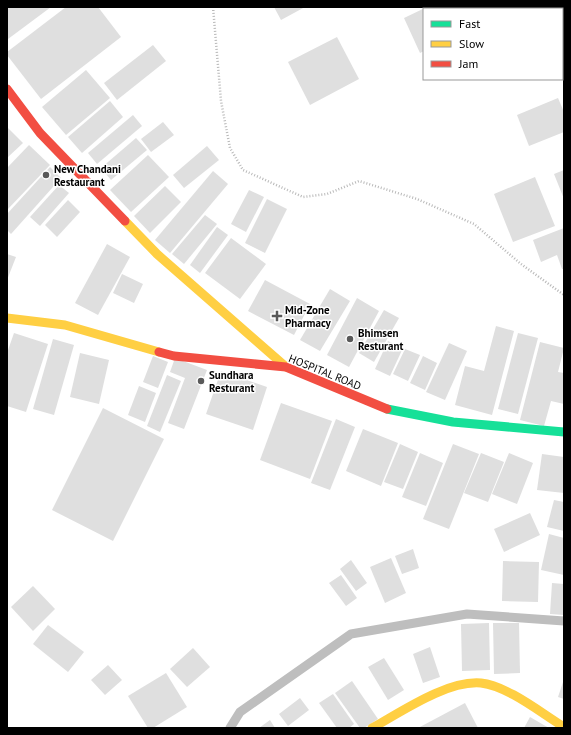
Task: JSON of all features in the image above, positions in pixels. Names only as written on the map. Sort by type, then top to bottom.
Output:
[{"type":"street","points":[[7,89],[40,133],[157,254],[286,367]]},
{"type":"street","name":"HOSPITAL ROAD","points":[[7,318],[65,325],[174,356],[286,367],[384,409],[453,422],[564,432]]},
{"type":"street","points":[[372,728],[420,702],[464,684],[480,682],[497,687],[564,727]]},
{"type":"path","points":[[213,7],[221,101],[230,148],[243,170],[303,197],[328,194],[359,181],[417,200],[474,224],[521,264],[564,295]]},
{"type":"building","points":[[7,7],[51,7],[8,39]]},
{"type":"building","points":[[66,7],[98,7],[121,37],[41,99],[7,55],[7,52]]},
{"type":"building","points":[[274,7],[305,7],[281,20]]},
{"type":"building","points":[[460,7],[460,8],[425,8]]},
{"type":"building","points":[[423,9],[423,52],[420,53],[404,18]]},
{"type":"building","points":[[337,37],[359,79],[310,105],[288,62]]},
{"type":"building","points":[[153,45],[166,61],[117,100],[104,83]]},
{"type":"building","points":[[86,70],[110,98],[66,135],[42,107]]},
{"type":"building","points":[[558,98],[564,112],[564,132],[529,146],[517,115]]},
{"type":"building","points":[[110,101],[123,117],[82,153],[68,137]]},
{"type":"building","points":[[133,115],[142,126],[97,164],[88,153]]},
{"type":"building","points":[[163,122],[174,135],[151,152],[141,139]]},
{"type":"building","points":[[7,127],[23,143],[7,158]]},
{"type":"building","points":[[136,138],[147,150],[111,180],[101,168]]},
{"type":"building","points":[[29,145],[50,165],[7,210],[7,168]]},
{"type":"building","points":[[207,146],[219,160],[184,188],[173,175]]},
{"type":"building","points":[[148,155],[169,177],[131,212],[110,190]]},
{"type":"building","points":[[50,167],[61,178],[11,234],[7,230],[7,214]]},
{"type":"building","points":[[564,170],[564,199],[554,174]]},
{"type":"building","points":[[213,171],[228,184],[170,253],[155,240]]},
{"type":"building","points":[[535,177],[555,226],[513,242],[494,194]]},
{"type":"building","points":[[59,185],[69,193],[40,226],[30,217]]},
{"type":"building","points":[[165,186],[181,202],[150,233],[134,216]]},
{"type":"building","points":[[249,190],[264,197],[246,232],[231,224]]},
{"type":"building","points":[[267,199],[287,209],[265,253],[245,243]]},
{"type":"building","points":[[68,200],[80,212],[57,237],[45,225]]},
{"type":"building","points":[[205,215],[217,224],[184,264],[172,254]]},
{"type":"building","points":[[217,227],[228,235],[200,273],[190,265]]},
{"type":"building","points":[[564,228],[564,269],[562,269],[557,255],[541,262],[533,240]]},
{"type":"building","points":[[231,238],[266,264],[240,299],[205,273]]},
{"type":"building","points":[[107,244],[130,257],[98,315],[75,303]]},
{"type":"building","points":[[7,254],[16,257],[7,280]]},
{"type":"building","points":[[122,274],[143,284],[134,303],[113,293]]},
{"type":"building","points":[[265,280],[310,304],[294,335],[248,311]]},
{"type":"building","points":[[330,289],[350,301],[320,351],[300,340]]},
{"type":"building","points":[[357,298],[379,311],[349,367],[327,355]]},
{"type":"building","points":[[384,310],[399,318],[374,362],[359,353]]},
{"type":"building","points":[[496,326],[514,331],[492,415],[455,405],[465,366],[484,371]]},
{"type":"building","points":[[14,333],[48,344],[26,412],[7,406],[7,353]]},
{"type":"building","points":[[518,333],[538,338],[518,414],[498,409]]},
{"type":"building","points":[[53,339],[74,345],[54,415],[33,409]]},
{"type":"building","points":[[388,341],[403,348],[390,376],[375,369]]},
{"type":"building","points":[[540,342],[564,348],[558,372],[564,373],[564,404],[551,401],[544,426],[520,420]]},
{"type":"building","points":[[449,343],[467,351],[445,400],[426,392]]},
{"type":"building","points":[[405,349],[420,355],[408,381],[393,374]]},
{"type":"building","points":[[80,353],[109,360],[99,404],[70,397]]},
{"type":"building","points":[[153,356],[168,362],[158,388],[143,382]]},
{"type":"building","points":[[423,356],[437,363],[425,390],[410,383]]},
{"type":"building","points":[[175,358],[207,370],[184,429],[168,423],[185,378],[170,372]]},
{"type":"building","points":[[221,371],[267,387],[253,430],[206,414]]},
{"type":"building","points":[[167,375],[181,381],[160,432],[147,426]]},
{"type":"building","points":[[139,386],[156,393],[145,422],[128,415]]},
{"type":"building","points":[[281,403],[332,421],[310,479],[260,460]]},
{"type":"building","points":[[103,408],[164,439],[113,541],[52,510]]},
{"type":"building","points":[[336,419],[355,427],[330,490],[311,483]]},
{"type":"building","points":[[363,429],[398,443],[381,486],[346,471]]},
{"type":"building","points":[[400,444],[418,452],[403,489],[384,482]]},
{"type":"building","points":[[453,444],[479,454],[449,529],[423,519]]},
{"type":"building","points":[[420,453],[443,463],[426,506],[402,497]]},
{"type":"building","points":[[481,453],[504,462],[488,502],[464,493]]},
{"type":"building","points":[[509,453],[533,463],[517,504],[492,494]]},
{"type":"building","points":[[542,454],[564,457],[564,493],[537,490]]},
{"type":"building","points":[[554,500],[564,502],[564,531],[547,527]]},
{"type":"building","points":[[530,513],[540,535],[504,552],[494,529]]},
{"type":"building","points":[[549,534],[564,538],[564,575],[541,570]]},
{"type":"building","points":[[413,549],[419,568],[402,574],[395,556]]},
{"type":"building","points":[[391,558],[406,593],[385,603],[370,567]]},
{"type":"building","points":[[351,560],[367,583],[356,591],[340,569]]},
{"type":"building","points":[[503,561],[539,562],[538,602],[502,601]]},
{"type":"building","points":[[341,575],[357,598],[346,606],[329,583]]},
{"type":"building","points":[[552,583],[564,584],[564,615],[550,614]]},
{"type":"building","points":[[33,586],[55,609],[33,631],[11,607]]},
{"type":"building","points":[[489,623],[490,670],[462,671],[461,624]]},
{"type":"building","points":[[493,623],[519,623],[520,673],[494,674]]},
{"type":"building","points":[[48,625],[84,652],[68,672],[33,644]]},
{"type":"building","points":[[430,647],[440,677],[423,683],[413,654]]},
{"type":"building","points":[[193,648],[210,667],[187,687],[170,669]]},
{"type":"building","points":[[384,658],[404,690],[388,700],[368,667]]},
{"type":"building","points":[[108,665],[122,680],[105,695],[91,680]]},
{"type":"building","points":[[166,673],[187,707],[153,728],[148,728],[128,696]]},
{"type":"building","points":[[564,679],[564,699],[558,697]]},
{"type":"building","points":[[352,681],[378,719],[364,728],[360,728],[335,693]]},
{"type":"building","points":[[333,694],[354,724],[349,728],[337,728],[319,703]]},
{"type":"building","points":[[300,698],[309,710],[288,726],[279,714]]},
{"type":"building","points":[[465,703],[478,728],[418,728]]},
{"type":"building","points":[[530,717],[549,728],[524,728]]},
{"type":"building","points":[[270,720],[275,728],[259,728]]},
{"type":"waterway","points":[[230,728],[240,712],[351,634],[467,614],[564,621]]},
{"type":"traffic: fast","points":[[387,409],[453,422],[564,432]]},
{"type":"traffic: slow","points":[[125,221],[157,254],[286,367]]},
{"type":"traffic: slow","points":[[7,318],[65,325],[159,352]]},
{"type":"traffic: slow","points":[[372,728],[425,698],[468,683],[481,683],[502,689],[564,727]]},
{"type":"traffic: jam","points":[[7,89],[40,133],[125,221]]},
{"type":"traffic: jam","points":[[159,352],[174,356],[286,367],[387,409]]},
{"type":"place","name":"New Chandani Restaurant","points":[[46,175]]},
{"type":"place","name":"Mid-Zone Pharmacy","points":[[277,316]]},
{"type":"place","name":"Bhimsen Resturant","points":[[350,339]]},
{"type":"place","name":"Sundhara Resturant","points":[[201,381]]}]
